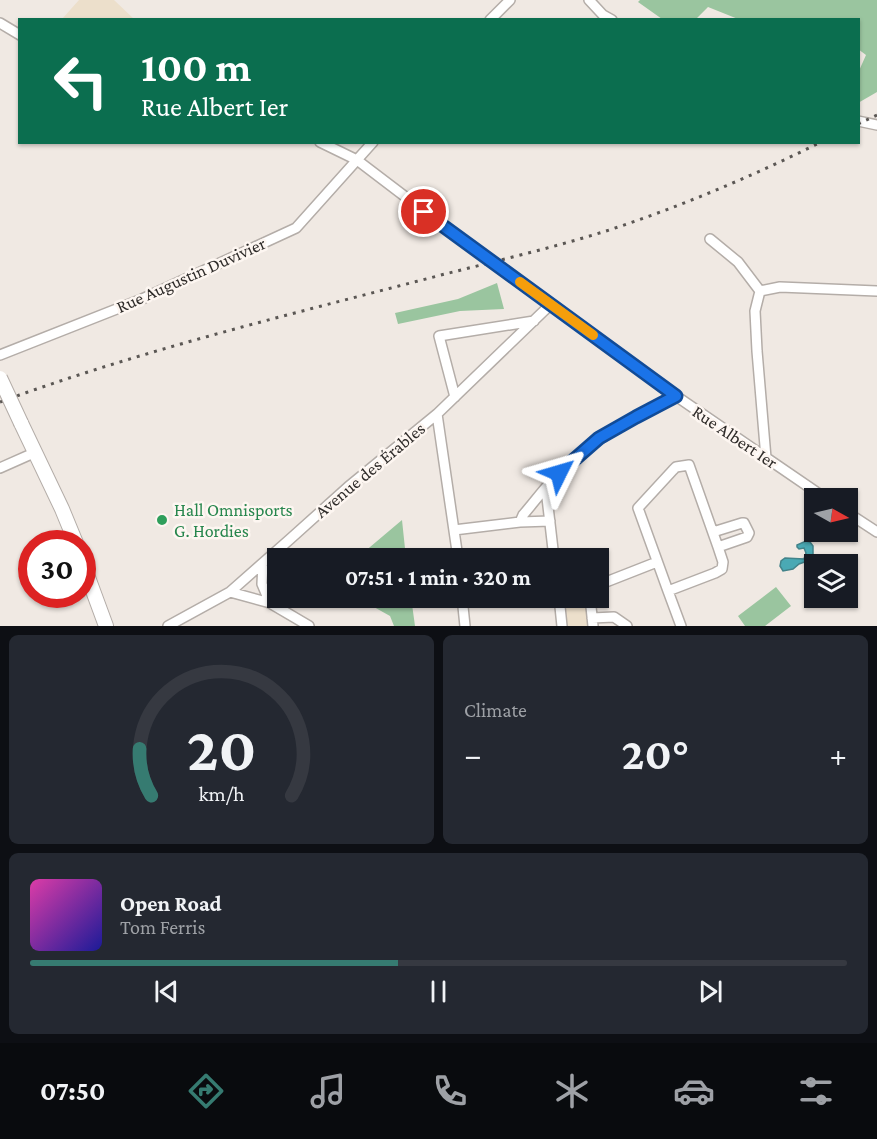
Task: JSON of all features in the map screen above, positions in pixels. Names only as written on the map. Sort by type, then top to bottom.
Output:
[{"type":"main road","points":[[0,378],[71,530]]},
{"type":"main road","points":[[96,599],[106,626]]},
{"type":"street","points":[[589,0],[608,18]]},
{"type":"street","points":[[492,18],[505,1]]},
{"type":"street","points":[[0,23],[18,34]]},
{"type":"street","points":[[860,121],[877,125]]},
{"type":"street","name":"Rue Albert Ier","points":[[324,144],[357,160],[550,305],[676,396],[810,488]]},
{"type":"street","name":"Rue Augustin Duvivier","points":[[0,355],[142,299],[296,228],[371,144]]},
{"type":"street","points":[[710,239],[738,262],[760,291]]},
{"type":"street","points":[[760,291],[780,287],[877,291]]},
{"type":"street","points":[[760,291],[755,311],[766,458]]},
{"type":"street","name":"Avenue des Érables","points":[[168,626],[230,592],[348,487],[437,414],[550,305]]},
{"type":"street","points":[[455,397],[439,336],[534,321]]},
{"type":"street","points":[[520,522],[523,515],[559,473],[599,438],[676,396]]},
{"type":"street","points":[[437,414],[457,548]]},
{"type":"street","points":[[0,468],[36,452]]},
{"type":"street","points":[[668,591],[722,569],[723,562],[689,465],[676,467],[638,508],[657,562],[681,626]]},
{"type":"street","points":[[546,489],[553,548]]},
{"type":"street","points":[[858,520],[877,532]]},
{"type":"street","points":[[454,530],[520,522],[550,521]]},
{"type":"street","points":[[713,532],[744,523],[749,533],[747,537],[718,547]]},
{"type":"street","points":[[609,581],[657,562]]},
{"type":"street","points":[[263,563],[262,584],[267,596]]},
{"type":"street","points":[[230,592],[267,602]]},
{"type":"street","points":[[278,608],[309,626]]},
{"type":"street","points":[[463,608],[465,626]]},
{"type":"street","points":[[560,608],[562,626]]},
{"type":"street","points":[[593,622],[614,617],[627,626]]},
{"type":"shaded area","points":[[79,0],[114,0],[133,18],[63,18]]},
{"type":"shaded area","points":[[564,608],[588,608],[590,626],[566,626]]},
{"type":"green space","points":[[640,0],[877,0],[877,92],[860,102],[860,68],[866,55],[860,50],[860,18],[736,18],[708,7],[697,18],[661,18],[638,2]]},
{"type":"green space","points":[[497,283],[504,309],[460,311],[398,324],[395,313],[458,299]]},
{"type":"green space","points":[[402,520],[405,548],[369,548]]},
{"type":"green space","points":[[776,587],[791,606],[765,626],[745,626],[738,616]]},
{"type":"green space","points":[[376,608],[413,608],[415,626],[394,626],[390,616]]},
{"type":"water","points":[[810,542],[813,546],[813,554],[806,554],[804,548],[799,549],[797,545]]},
{"type":"water","points":[[785,558],[804,559],[804,562],[793,569],[783,571],[780,566],[781,561]]},
{"type":"railway","points":[[860,123],[877,115]]},
{"type":"railway","points":[[0,402],[165,348],[603,232],[714,191],[817,144]]},
{"type":"slow traffic","points":[[520,282],[593,335]]},
{"type":"place","name":"Hall Omnisports G. Hordies","points":[[162,520]]},
{"type":"route","points":[[424,212],[676,396],[599,438],[559,473]]}]
